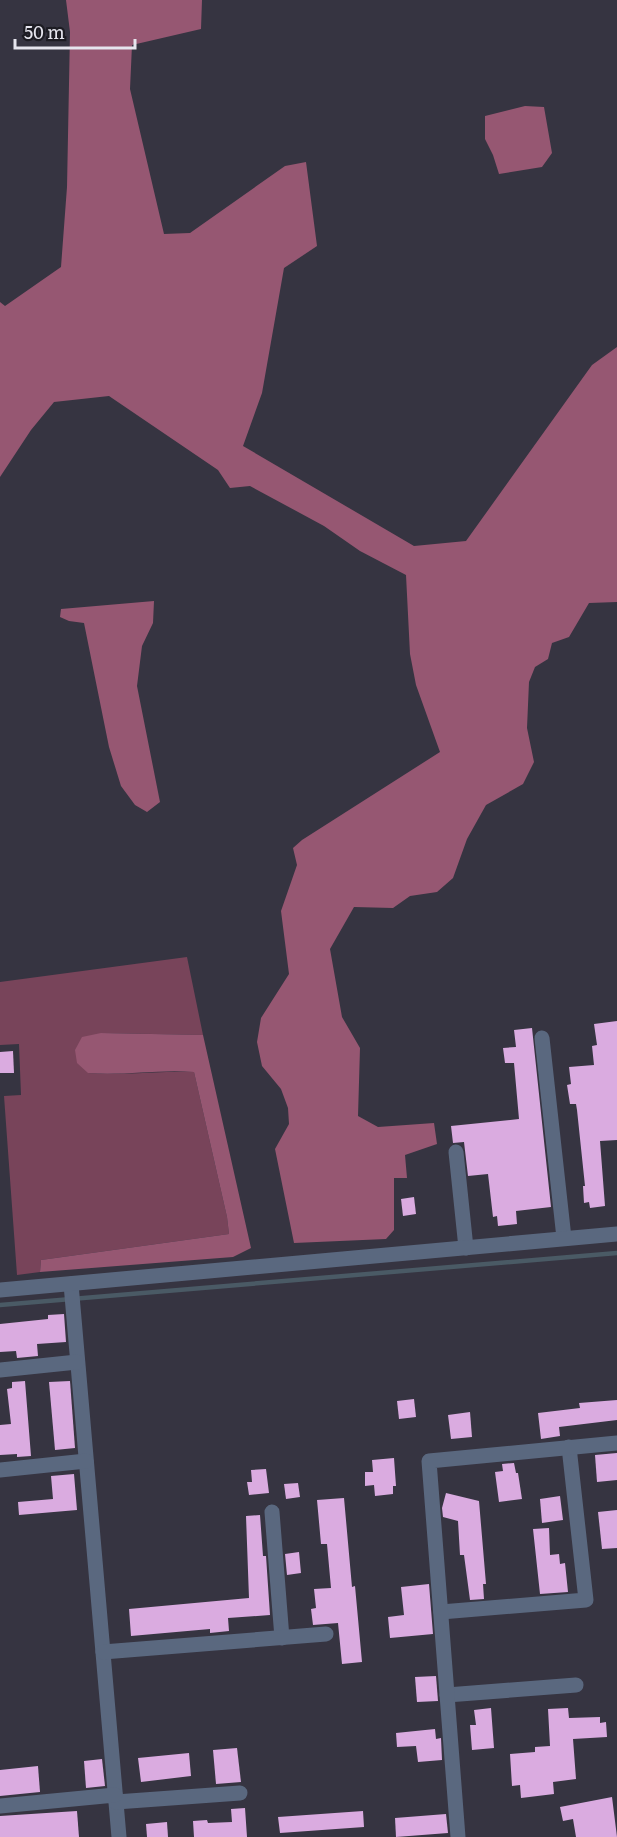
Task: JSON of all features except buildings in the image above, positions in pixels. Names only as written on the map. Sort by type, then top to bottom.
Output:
[{"type":"street","points":[[542,1038],[564,1238]]},
{"type":"street","points":[[456,1152],[465,1248]]},
{"type":"street","points":[[0,1290],[72,1294],[465,1248],[617,1234]]},
{"type":"street","points":[[72,1294],[119,1837]]},
{"type":"street","points":[[0,1370],[77,1362]]},
{"type":"street","points":[[458,1837],[429,1461],[617,1443]]},
{"type":"street","points":[[441,1612],[586,1600],[569,1447]]},
{"type":"street","points":[[0,1470],[86,1461]]},
{"type":"street","points":[[272,1512],[282,1638]]},
{"type":"street","points":[[103,1652],[326,1634]]},
{"type":"street","points":[[447,1695],[576,1685]]},
{"type":"street","points":[[0,1806],[240,1793]]},
{"type":"shaded area","points":[[66,0],[202,0],[201,29],[132,45],[130,89],[164,234],[190,233],[285,166],[306,162],[317,246],[284,268],[262,393],[243,446],[414,546],[466,541],[592,365],[617,347],[617,602],[589,603],[569,637],[552,643],[548,659],[535,667],[529,682],[527,728],[534,762],[523,784],[486,805],[467,839],[453,878],[437,892],[410,896],[393,908],[354,907],[330,949],[342,1017],[360,1048],[358,1116],[378,1127],[434,1123],[437,1144],[405,1155],[407,1178],[394,1178],[394,1230],[386,1239],[294,1243],[275,1149],[289,1124],[288,1108],[281,1089],[262,1066],[257,1042],[261,1018],[289,974],[281,911],[297,865],[293,848],[440,752],[416,685],[410,654],[406,575],[360,551],[324,526],[250,486],[230,488],[218,470],[109,396],[54,402],[31,430],[0,477],[0,302],[5,306],[61,267],[67,187],[70,32]]},
{"type":"shaded area","points":[[525,106],[544,107],[552,153],[542,167],[499,174],[485,139],[485,116]]},
{"type":"shaded area","points":[[154,601],[153,623],[142,646],[137,686],[160,802],[147,812],[135,805],[121,786],[109,747],[84,623],[60,617],[61,609]]},
{"type":"shaded area","points":[[187,957],[203,1035],[101,1033],[88,1073],[194,1072],[229,1234],[41,1260],[40,1272],[17,1275],[4,1096],[21,1095],[19,1044],[0,1045],[0,982]]},
{"type":"shaded area","points":[[101,1033],[203,1035],[251,1248],[233,1257],[40,1272],[41,1260],[229,1234],[194,1072],[88,1073],[77,1063],[75,1050],[82,1037]]},
{"type":"waterway","points":[[0,1305],[617,1253]]}]
